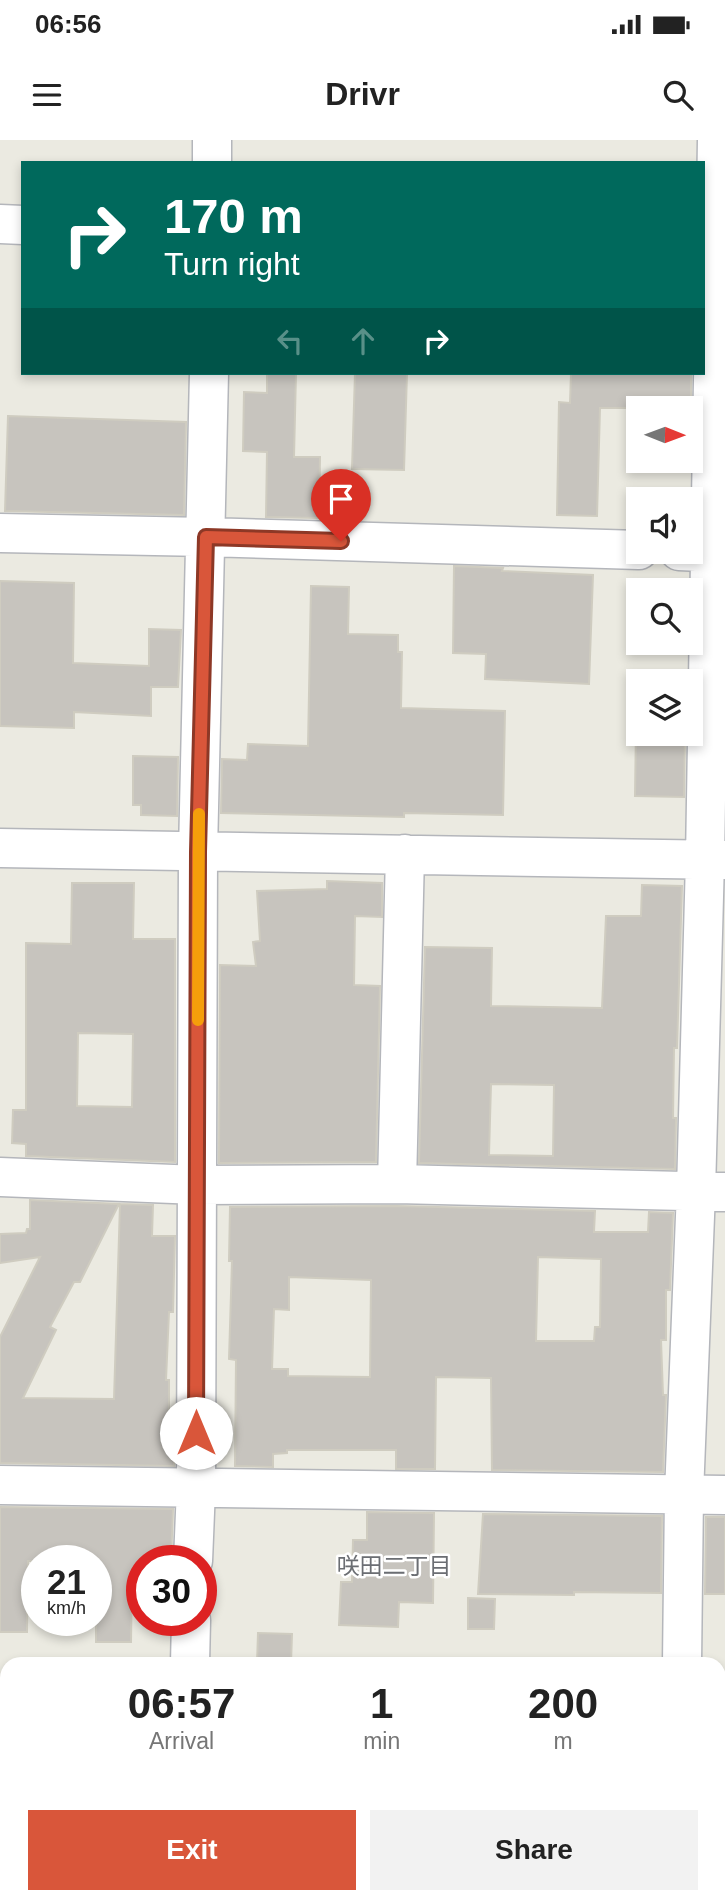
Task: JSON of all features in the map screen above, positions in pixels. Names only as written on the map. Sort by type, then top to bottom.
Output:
[{"type":"street","points":[[212,140],[212,161]]},
{"type":"street","points":[[682,1657],[684,1494],[711,1191],[715,860],[705,552],[717,140]]},
{"type":"street","points":[[0,224],[21,225]]},
{"type":"street","points":[[194,1545],[198,852],[209,375]]},
{"type":"street","points":[[0,533],[626,550]]},
{"type":"street","points":[[0,848],[715,860]]},
{"type":"street","points":[[397,1184],[405,854]]},
{"type":"street","points":[[0,1177],[198,1185],[397,1184],[711,1191]]},
{"type":"street","points":[[0,1485],[725,1495]]},
{"type":"street","points":[[190,1657],[191,1636]]},
{"type":"building","points":[[267,375],[296,375],[294,457],[320,457],[319,518],[266,517],[267,452],[243,451],[244,392],[267,393]]},
{"type":"building","points":[[355,375],[407,375],[404,470],[352,469]]},
{"type":"building","points":[[571,375],[691,375],[691,396],[626,396],[626,408],[600,408],[597,516],[557,515],[559,402],[570,403]]},
{"type":"building","points":[[8,416],[186,422],[184,515],[5,511]]},
{"type":"building","points":[[454,566],[593,575],[589,684],[485,679],[486,654],[453,653]]},
{"type":"building","points":[[0,581],[74,583],[73,663],[149,666],[149,629],[181,630],[178,687],[151,687],[151,716],[74,712],[74,728],[0,726]]},
{"type":"building","points":[[311,586],[349,587],[348,634],[398,635],[398,652],[402,652],[401,708],[505,711],[503,815],[404,813],[404,817],[221,813],[222,759],[247,760],[248,744],[308,746]]},
{"type":"building","points":[[636,746],[685,746],[684,797],[635,796]]},
{"type":"building","points":[[133,756],[178,757],[177,816],[141,815],[141,805],[133,805]]},
{"type":"building","points":[[327,881],[382,883],[382,917],[355,916],[354,985],[380,986],[376,1162],[219,1163],[220,965],[256,966],[253,942],[260,941],[257,891],[327,889]]},
{"type":"building","points":[[72,883],[134,883],[133,939],[175,939],[175,1162],[26,1156],[26,1144],[12,1143],[13,1110],[26,1110],[26,943],[71,944]],"holes":[[[78,1033],[133,1034],[132,1107],[77,1106]]]},
{"type":"building","points":[[642,885],[682,886],[677,1048],[674,1048],[675,1169],[419,1163],[425,947],[492,948],[491,1006],[602,1008],[606,916],[641,916]],"holes":[[[491,1084],[554,1085],[553,1156],[489,1155]]]},
{"type":"building","points":[[30,1200],[119,1204],[80,1282],[74,1282],[50,1327],[56,1330],[23,1398],[114,1399],[120,1204],[153,1205],[152,1236],[175,1236],[173,1312],[169,1312],[166,1380],[169,1380],[169,1452],[174,1452],[174,1466],[0,1463],[0,1337],[40,1257],[0,1263],[0,1234],[26,1233],[27,1229],[30,1229]]},
{"type":"building","points":[[397,1206],[595,1211],[594,1232],[648,1232],[649,1212],[673,1213],[670,1290],[666,1290],[666,1340],[661,1340],[663,1395],[666,1395],[663,1472],[492,1470],[491,1378],[436,1377],[435,1469],[396,1469],[396,1450],[287,1450],[287,1453],[273,1454],[273,1467],[235,1466],[236,1360],[229,1359],[232,1261],[229,1261],[230,1207]],"holes":[[[538,1257],[601,1259],[600,1327],[595,1327],[594,1341],[536,1341]],[[289,1277],[371,1280],[370,1377],[288,1376],[288,1369],[272,1369],[274,1309],[289,1310]]]},
{"type":"building","points":[[0,1507],[173,1509],[172,1545],[126,1545],[126,1636],[131,1636],[131,1642],[96,1642],[96,1636],[112,1636],[112,1545],[21,1545],[21,1632],[0,1632]]},
{"type":"building","points":[[367,1512],[434,1513],[433,1603],[399,1602],[398,1627],[339,1625],[341,1582],[352,1582],[353,1540],[367,1540]]},
{"type":"building","points":[[483,1514],[662,1516],[661,1593],[478,1594]]},
{"type":"building","points":[[706,1517],[725,1517],[725,1594],[705,1594]]},
{"type":"building","points":[[468,1598],[495,1599],[494,1629],[468,1629]]},
{"type":"building","points":[[258,1633],[292,1634],[291,1657],[257,1657]]},
{"type":"slow traffic","points":[[198,1020],[199,814]]},
{"type":"district","name":"咲田二丁目","points":[[394,1566]]},
{"type":"route","points":[[196,1433],[198,852],[206,537],[341,541]]}]
